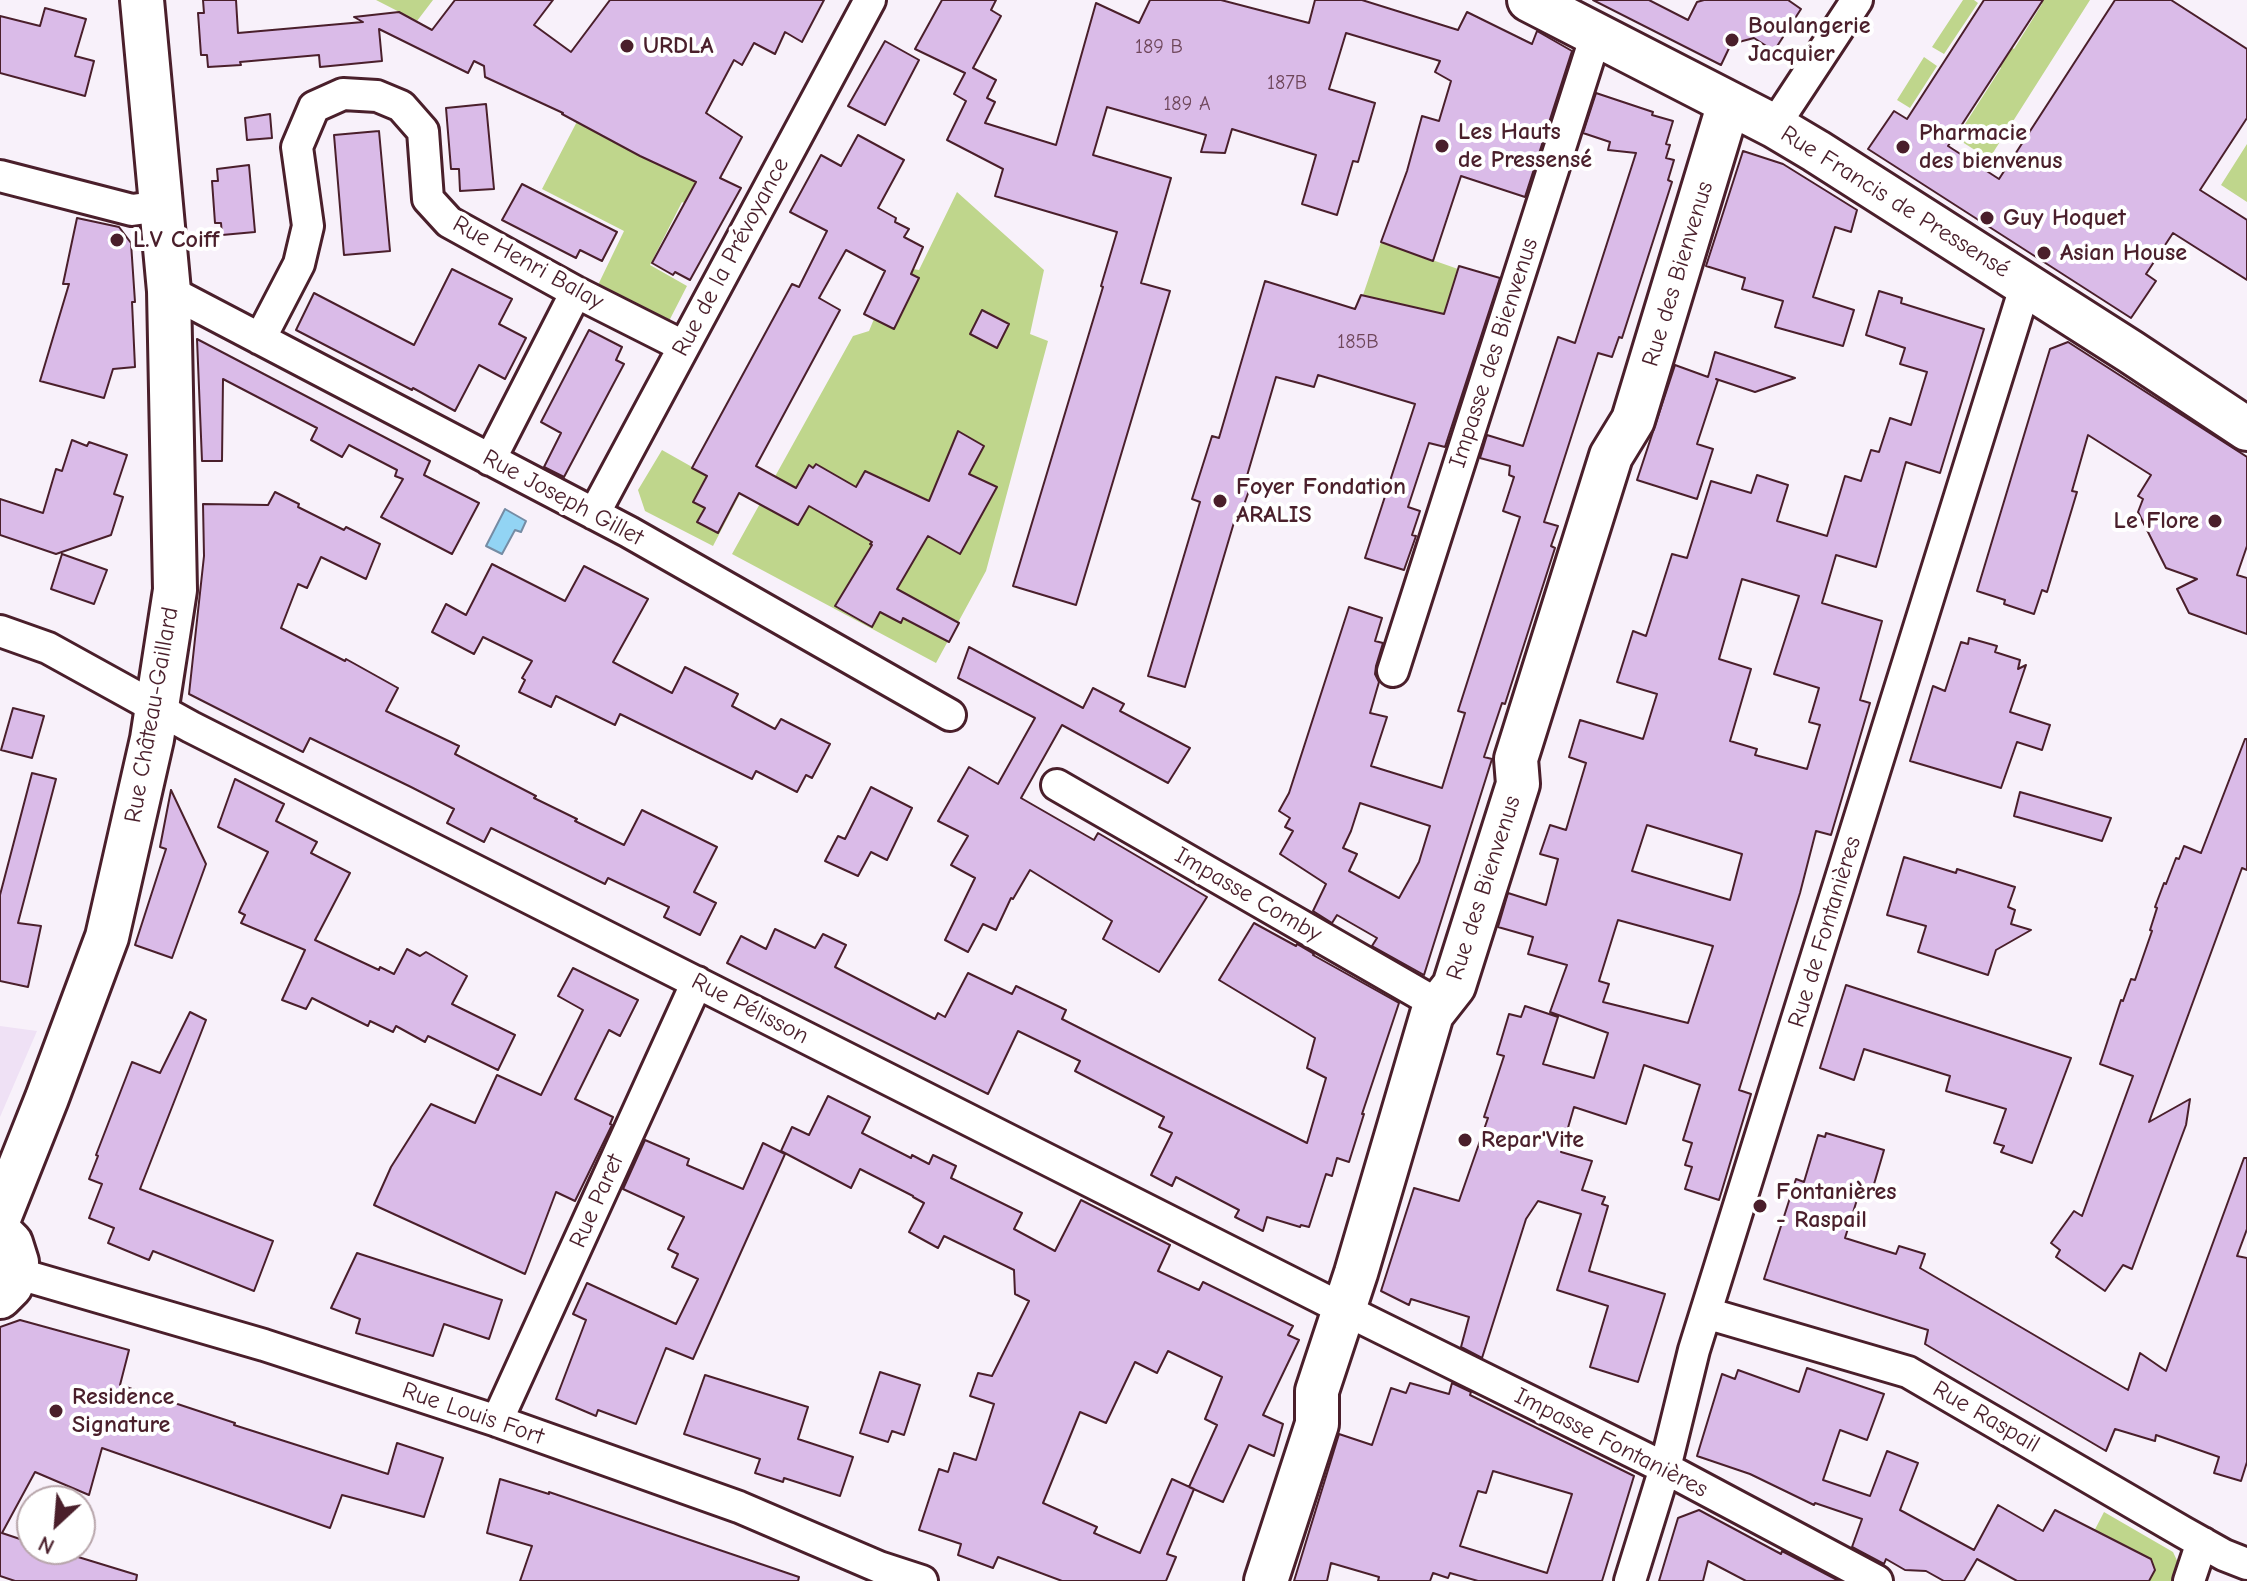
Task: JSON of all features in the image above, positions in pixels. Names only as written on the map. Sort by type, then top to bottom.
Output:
[{"type":"street","name":"Rue Château-Gaillard","points":[[0,1216],[107,937],[158,709],[175,590],[169,291],[142,0]]},
{"type":"street","name":"Rue de la Prévoyance","points":[[594,514],[870,0]]},
{"type":"street","name":"Rue Francis de Pressensé","points":[[1529,0],[1774,126],[2026,284],[2247,429]]},
{"type":"street","points":[[1774,126],[1857,0]]},
{"type":"street","name":"Impasse des Bienvenus","points":[[1393,671],[1596,35]]},
{"type":"street","name":"Rue Henri Balay","points":[[260,339],[299,264],[308,226],[297,147],[314,107],[343,94],[377,96],[401,106],[423,131],[428,199],[449,222],[683,346]]},
{"type":"street","name":"Rue des Bienvenus","points":[[1266,1581],[1317,1424],[1317,1391],[1432,1014],[1454,986],[1518,784],[1516,759],[1611,456],[1633,420],[1729,103]]},
{"type":"street","points":[[0,176],[132,210],[161,206]]},
{"type":"street","name":"Rue de Fontanières","points":[[1630,1581],[1665,1468],[1694,1350],[2026,284]]},
{"type":"street","name":"Rue Joseph Gillet","points":[[169,291],[594,514],[950,715]]},
{"type":"street","points":[[490,460],[576,292]]},
{"type":"street","name":"Rue Pélisson","points":[[0,631],[48,648],[158,709],[1343,1309]]},
{"type":"street","name":"Impasse Comby","points":[[1057,785],[1439,1005]]},
{"type":"street","name":"Rue Paret","points":[[497,1421],[697,982]]},
{"type":"street","points":[[0,1232],[15,1252],[8,1285]]},
{"type":"street","name":"Rue Louis Fort","points":[[8,1285],[264,1345],[497,1421],[739,1507],[879,1567],[922,1581]]},
{"type":"street","name":"Impasse Fontanières","points":[[1343,1309],[1665,1468],[1877,1581]]},
{"type":"street","name":"Rue Raspail","points":[[1706,1313],[1908,1372],[2203,1543],[2247,1564]]},
{"type":"street","points":[[2189,1581],[2203,1543]]},
{"type":"shaded area","points":[[0,1026],[37,1031],[0,1117]]},
{"type":"green space","points":[[376,0],[433,0],[417,21]]},
{"type":"green space","points":[[1963,0],[1978,3],[1944,54],[1932,47]]},
{"type":"green space","points":[[2039,0],[2090,0],[1989,159],[1956,138],[2001,68],[1997,65],[2009,46],[2014,49],[2042,4]]},
{"type":"green space","points":[[1924,57],[1937,66],[1910,108],[1897,100]]},
{"type":"green space","points":[[584,108],[741,188],[722,220],[682,202],[650,265],[687,286],[669,321],[598,285],[624,231],[542,189]]},
{"type":"green space","points":[[2247,144],[2247,202],[2221,185]]},
{"type":"green space","points":[[957,192],[1044,270],[1030,334],[1048,341],[986,571],[936,663],[732,554],[853,336],[869,331],[896,266],[919,270]]},
{"type":"green space","points":[[1381,242],[1458,269],[1444,316],[1363,295]]},
{"type":"green space","points":[[662,450],[740,494],[713,546],[645,511],[638,490]]},
{"type":"green space","points":[[2104,1512],[2173,1552],[2182,1571],[2180,1581],[2149,1581],[2150,1559],[2109,1537],[2103,1545],[2090,1539]]},
{"type":"water","points":[[505,509],[526,521],[521,532],[515,530],[502,554],[486,546]]},
{"type":"building","points":[[203,0],[236,0],[238,33],[363,22],[354,17],[399,12],[432,30],[455,0],[553,0],[534,25],[571,52],[610,0],[824,0],[802,42],[785,32],[775,54],[754,43],[742,65],[734,60],[706,113],[742,137],[720,178],[741,188],[690,280],[652,263],[696,182],[640,156],[563,113],[485,77],[484,66],[474,61],[468,73],[379,29],[382,61],[320,67],[319,55],[208,67],[207,55],[201,55],[198,13],[204,13]]},
{"type":"building","points":[[942,0],[996,0],[991,10],[1001,16],[973,68],[996,80],[987,98],[995,102],[985,123],[1056,145],[1096,3],[1139,23],[1150,0],[1221,0],[1309,23],[1315,0],[1362,0],[1458,30],[1467,12],[1532,44],[1537,31],[1572,51],[1525,197],[1461,176],[1433,261],[1381,242],[1407,171],[1422,116],[1439,121],[1451,81],[1435,72],[1440,61],[1346,33],[1329,89],[1375,103],[1358,162],[1353,161],[1337,215],[1302,204],[1316,155],[1232,129],[1225,153],[1201,152],[1206,135],[1107,107],[1093,155],[1171,178],[1141,283],[1170,291],[1076,605],[1013,586],[1117,232],[995,196],[1003,169],[947,140],[966,101],[954,94],[965,73],[915,49]]},
{"type":"building","points":[[1593,0],[1649,0],[1688,20],[1697,2],[1704,0],[1788,0],[1801,9],[1774,51],[1754,38],[1731,44],[1721,65]]},
{"type":"building","points":[[1984,0],[2043,0],[1948,146],[1999,179],[2115,0],[2171,0],[2247,49],[2247,118],[2200,190],[2247,220],[2247,280],[2173,233],[2146,274],[2156,281],[2131,318],[1868,149],[1894,111],[1907,119]]},
{"type":"building","points":[[45,8],[86,19],[75,56],[94,61],[85,96],[0,73],[0,16],[40,26]]},
{"type":"building","points":[[885,41],[919,60],[885,125],[848,106]]},
{"type":"building","points":[[1596,93],[1673,121],[1666,144],[1670,145],[1666,158],[1674,160],[1668,180],[1672,182],[1622,338],[1619,337],[1612,357],[1598,353],[1544,522],[1558,526],[1551,546],[1555,548],[1505,704],[1502,703],[1484,757],[1492,759],[1424,975],[1372,946],[1377,938],[1337,915],[1332,923],[1313,911],[1326,884],[1280,854],[1293,831],[1285,827],[1290,818],[1279,811],[1289,793],[1349,607],[1382,618],[1375,641],[1383,643],[1375,674],[1379,682],[1370,713],[1387,717],[1371,766],[1442,788],[1465,713],[1458,711],[1520,517],[1503,511],[1514,477],[1509,475],[1510,466],[1480,458],[1487,435],[1523,446],[1558,337],[1575,343],[1636,153],[1608,150],[1610,142],[1583,133]],"holes":[[[1360,803],[1430,826],[1419,862],[1399,898],[1349,871],[1357,854],[1343,848]]]},
{"type":"building","points":[[486,104],[494,189],[460,191],[459,169],[451,169],[446,108]]},
{"type":"building","points":[[270,114],[272,138],[247,140],[245,118]]},
{"type":"building","points":[[379,131],[390,251],[344,255],[334,135]]},
{"type":"building","points":[[858,135],[904,160],[878,208],[909,229],[904,237],[923,247],[911,274],[919,278],[894,329],[864,314],[885,271],[846,250],[819,298],[840,310],[756,466],[796,488],[809,465],[813,468],[816,464],[856,487],[865,471],[929,501],[958,431],[984,446],[969,474],[997,487],[960,554],[928,536],[897,589],[959,623],[949,642],[903,618],[901,623],[880,612],[872,627],[835,606],[872,542],[809,506],[798,525],[739,493],[718,533],[697,522],[705,508],[693,502],[707,476],[692,468],[792,284],[799,287],[827,231],[790,212],[821,155],[841,166]]},
{"type":"building","points":[[1743,151],[1783,164],[1857,210],[1851,232],[1835,227],[1813,297],[1854,310],[1843,346],[1775,327],[1783,301],[1742,289],[1745,278],[1706,266]]},
{"type":"building","points":[[249,165],[255,232],[222,235],[221,223],[215,223],[212,181],[218,181],[217,169]]},
{"type":"building","points":[[522,184],[617,232],[602,261],[580,250],[576,258],[502,220]]},
{"type":"building","points":[[77,218],[119,227],[131,243],[135,367],[113,369],[104,398],[40,381],[69,284],[63,284]]},
{"type":"building","points":[[1459,266],[1500,278],[1445,447],[1429,443],[1408,507],[1420,511],[1412,535],[1416,536],[1404,570],[1365,558],[1415,404],[1318,375],[1314,387],[1276,377],[1244,486],[1250,488],[1242,510],[1238,509],[1185,687],[1148,676],[1200,502],[1192,499],[1212,436],[1219,438],[1265,281],[1355,309],[1361,295],[1444,314]]},
{"type":"building","points":[[452,269],[512,299],[499,324],[526,338],[505,379],[479,365],[455,411],[296,330],[314,293],[414,345]]},
{"type":"building","points":[[1879,291],[1902,298],[1901,303],[1984,329],[1940,473],[1906,462],[1876,567],[1836,555],[1822,603],[1882,621],[1860,700],[1870,703],[1831,835],[1816,831],[1739,1090],[1751,1094],[1719,1200],[1685,1189],[1692,1167],[1685,1165],[1692,1143],[1683,1140],[1700,1085],[1644,1065],[1626,1124],[1574,1107],[1561,1152],[1592,1161],[1582,1190],[1605,1197],[1602,1204],[1608,1206],[1589,1271],[1665,1294],[1638,1382],[1590,1367],[1608,1306],[1557,1290],[1581,1214],[1538,1201],[1526,1219],[1482,1358],[1461,1347],[1469,1317],[1411,1299],[1409,1305],[1381,1291],[1414,1188],[1459,1201],[1488,1118],[1484,1117],[1504,1056],[1497,1054],[1509,1014],[1521,1017],[1525,1006],[1558,1017],[1543,1064],[1594,1078],[1608,1033],[1550,1012],[1567,965],[1528,954],[1533,937],[1498,927],[1508,893],[1546,905],[1558,859],[1540,854],[1550,825],[1566,830],[1586,763],[1569,757],[1580,720],[1643,739],[1657,694],[1617,682],[1633,631],[1646,636],[1672,554],[1687,558],[1711,481],[1751,493],[1757,475],[1788,485],[1777,521],[1827,536],[1845,476],[1861,481],[1871,450],[1879,452],[1890,418],[1911,425],[1927,372],[1900,364],[1905,348],[1866,335]],"holes":[[[1742,579],[1799,596],[1774,674],[1819,688],[1809,722],[1820,725],[1807,769],[1755,755],[1757,749],[1730,741],[1751,669],[1719,659]],[[1647,825],[1742,854],[1730,900],[1632,871]],[[1618,920],[1713,946],[1688,1023],[1603,1002],[1609,984],[1599,981]]]},
{"type":"building","points":[[982,310],[1009,324],[997,348],[970,334]]},
{"type":"building","points":[[589,330],[622,347],[616,360],[624,364],[564,477],[544,467],[561,433],[541,422]]},
{"type":"building","points":[[197,339],[430,461],[424,475],[479,503],[452,554],[381,517],[403,479],[395,476],[397,470],[349,445],[342,457],[311,440],[317,428],[223,379],[222,461],[202,461]]},
{"type":"building","points":[[2068,342],[2247,457],[2247,546],[2237,575],[2247,578],[2247,634],[2189,613],[2177,589],[2197,579],[2166,568],[2138,512],[2143,499],[2138,496],[2151,475],[2088,435],[2072,491],[2077,492],[2047,592],[2042,590],[2034,614],[1977,591],[2050,349]]},
{"type":"building","points":[[1715,352],[1795,378],[1755,392],[1716,379],[1697,444],[1713,449],[1697,499],[1637,480],[1675,365],[1708,377]]},
{"type":"building","points":[[72,440],[87,446],[89,442],[127,455],[114,494],[123,497],[111,535],[56,554],[0,535],[0,499],[43,513],[56,469],[62,471]]},
{"type":"building","points":[[275,492],[344,530],[346,527],[380,544],[366,579],[321,557],[307,588],[298,584],[281,628],[398,688],[386,711],[459,746],[455,754],[577,819],[575,821],[624,845],[642,810],[717,847],[694,892],[716,903],[700,935],[664,917],[669,907],[608,878],[605,884],[491,828],[484,842],[447,823],[454,809],[411,787],[310,738],[303,752],[189,694],[204,556],[203,504],[268,505]]},
{"type":"building","points":[[62,554],[107,570],[94,604],[51,589]]},
{"type":"building","points":[[492,564],[565,601],[584,566],[648,599],[613,662],[672,693],[685,667],[738,694],[732,706],[775,729],[781,719],[830,744],[812,778],[806,775],[797,792],[756,771],[752,779],[620,714],[615,725],[556,696],[551,707],[519,692],[525,680],[522,678],[532,661],[483,637],[474,654],[432,632],[446,604],[466,615]]},
{"type":"building","points":[[1969,638],[1997,646],[1995,652],[2020,660],[2018,669],[2026,665],[2010,712],[2050,725],[2042,750],[2017,742],[2001,788],[1910,761],[1933,686],[1945,691],[1961,642],[1968,644]]},
{"type":"building","points":[[969,647],[1083,708],[1093,688],[1124,704],[1120,711],[1190,748],[1168,783],[1062,725],[1021,798],[1094,840],[1098,833],[1207,897],[1159,972],[1103,939],[1112,921],[1030,870],[1011,898],[996,930],[983,924],[968,952],[945,940],[975,878],[951,865],[968,836],[938,821],[969,767],[998,784],[1035,718],[958,678]]},
{"type":"building","points":[[13,708],[44,716],[32,758],[1,750]]},
{"type":"building","points":[[2245,739],[2247,870],[2242,868],[2149,1122],[2190,1099],[2186,1125],[2132,1269],[2123,1265],[2105,1291],[2056,1257],[2060,1250],[2051,1243],[2074,1211],[2082,1216],[2133,1076],[2100,1064],[2121,1000],[2131,979],[2135,980],[2164,883],[2184,846],[2201,853]]},
{"type":"building","points":[[32,773],[56,779],[18,923],[41,926],[28,987],[0,981],[0,895]]},
{"type":"building","points":[[235,779],[284,804],[276,821],[317,842],[311,853],[350,873],[315,940],[394,974],[407,949],[420,956],[426,952],[467,976],[452,1004],[515,1035],[498,1070],[428,1036],[425,1042],[396,1026],[393,1032],[370,1021],[368,1026],[312,998],[306,1009],[282,1000],[305,950],[241,923],[245,915],[239,912],[268,852],[218,827]]},
{"type":"building","points":[[871,787],[912,808],[887,860],[871,852],[858,876],[825,861],[838,836],[845,839]]},
{"type":"building","points":[[171,790],[206,864],[172,958],[135,945],[166,849],[160,847]]},
{"type":"building","points":[[2020,792],[2111,818],[2102,841],[2014,816]]},
{"type":"building","points":[[1904,857],[2015,887],[2008,907],[2015,910],[2011,924],[2031,930],[1996,950],[1988,975],[1918,952],[1926,926],[1887,915]]},
{"type":"building","points":[[1254,923],[1399,1003],[1349,1162],[1337,1158],[1332,1176],[1326,1174],[1309,1227],[1267,1217],[1263,1231],[1235,1217],[1239,1210],[1176,1177],[1172,1186],[1151,1175],[1172,1133],[1159,1127],[1164,1117],[1075,1071],[1080,1061],[1018,1031],[988,1094],[727,963],[741,936],[766,949],[775,929],[815,948],[823,934],[846,945],[835,967],[935,1019],[938,1013],[945,1017],[968,973],[1012,994],[1016,986],[1066,1010],[1062,1019],[1307,1143],[1326,1078],[1307,1068],[1315,1038],[1219,980]]},
{"type":"building","points":[[573,968],[638,1000],[620,1036],[609,1030],[575,1099],[613,1117],[612,1125],[575,1201],[556,1192],[525,1274],[374,1205],[391,1167],[431,1104],[475,1123],[497,1075],[541,1095],[583,1010],[558,996]]},
{"type":"building","points":[[1846,985],[2071,1058],[2032,1163],[2001,1152],[2004,1146],[1994,1143],[2006,1109],[1946,1091],[1950,1076],[1864,1049],[1854,1080],[1820,1068]]},
{"type":"building","points":[[190,1012],[206,1020],[140,1189],[273,1241],[254,1291],[153,1251],[149,1260],[108,1243],[114,1228],[89,1218],[102,1184],[89,1179],[132,1062],[160,1073]]},
{"type":"building","points":[[828,1096],[870,1117],[862,1133],[911,1158],[912,1155],[929,1164],[933,1155],[956,1166],[951,1178],[1022,1213],[1014,1229],[1055,1251],[1081,1200],[1170,1245],[1158,1271],[1199,1290],[1203,1282],[1293,1326],[1288,1335],[1299,1340],[1263,1415],[1283,1424],[1274,1456],[1249,1445],[1223,1502],[1194,1489],[1167,1554],[1176,1557],[1166,1581],[1062,1581],[998,1557],[993,1568],[958,1555],[961,1544],[919,1530],[939,1469],[948,1472],[954,1453],[976,1460],[994,1404],[970,1396],[978,1373],[992,1376],[1029,1301],[1015,1294],[1014,1270],[944,1236],[938,1248],[909,1232],[924,1203],[913,1196],[860,1169],[851,1188],[781,1151],[792,1127],[809,1135]],"holes":[[[1168,1351],[1222,1377],[1205,1419],[1217,1425],[1189,1487],[1172,1479],[1140,1553],[1094,1533],[1097,1527],[1043,1503],[1080,1412],[1106,1423],[1135,1362],[1157,1373]]]},
{"type":"building","points":[[1826,1133],[1884,1150],[1872,1191],[1861,1187],[1845,1238],[1896,1254],[1899,1246],[1925,1254],[1920,1268],[2128,1390],[2140,1353],[2166,1371],[2244,1158],[2247,1158],[2247,1229],[2237,1256],[2247,1258],[2247,1462],[2241,1481],[2214,1473],[2219,1457],[2156,1435],[2155,1441],[2115,1429],[2106,1451],[1925,1344],[1928,1330],[1764,1279],[1796,1179],[1804,1182],[1818,1135],[1825,1137]]},
{"type":"building","points":[[645,1140],[689,1159],[687,1165],[743,1189],[763,1143],[785,1154],[693,1359],[666,1348],[636,1424],[598,1410],[596,1416],[556,1399],[586,1320],[573,1314],[587,1283],[676,1324],[698,1279],[672,1267],[678,1254],[668,1249],[684,1217],[623,1189]]},
{"type":"building","points":[[357,1253],[502,1300],[489,1339],[444,1324],[433,1356],[356,1333],[360,1319],[331,1308]]},
{"type":"building","points":[[20,1320],[129,1350],[120,1385],[388,1474],[397,1443],[443,1458],[424,1517],[342,1495],[330,1528],[102,1448],[92,1485],[66,1485],[35,1472],[28,1485],[16,1485],[16,1507],[2,1533],[16,1538],[16,1565],[96,1565],[96,1562],[137,1575],[136,1581],[15,1581],[0,1576],[0,1327]]},
{"type":"building","points":[[1807,1368],[1884,1394],[1867,1440],[1840,1430],[1823,1480],[1870,1496],[1887,1451],[1918,1463],[1900,1510],[1974,1550],[1998,1505],[2043,1531],[2055,1510],[2151,1559],[2155,1570],[2149,1581],[2017,1581],[1977,1559],[1964,1581],[1944,1581],[1926,1571],[1905,1570],[1886,1559],[1884,1564],[1852,1547],[1862,1519],[1814,1505],[1750,1474],[1697,1456],[1722,1374],[1735,1379],[1738,1370],[1799,1392]]},
{"type":"building","points":[[880,1372],[920,1385],[904,1435],[892,1431],[888,1442],[860,1433]]},
{"type":"building","points":[[705,1375],[808,1407],[798,1439],[853,1457],[840,1496],[784,1478],[783,1482],[755,1473],[760,1459],[684,1434]]},
{"type":"building","points":[[1410,1383],[1449,1394],[1452,1383],[1471,1392],[1470,1395],[1634,1476],[1602,1581],[1478,1581],[1450,1573],[1448,1578],[1433,1573],[1430,1581],[1378,1581],[1379,1577],[1331,1563],[1327,1581],[1294,1581],[1339,1434],[1372,1445],[1391,1388],[1406,1393]],"holes":[[[1493,1471],[1572,1494],[1547,1573],[1460,1546],[1478,1491],[1486,1493]]]},
{"type":"building","points":[[500,1479],[549,1492],[799,1577],[798,1581],[520,1581],[532,1546],[487,1533]]},
{"type":"building","points":[[1699,1510],[1839,1581],[1746,1581],[1708,1561],[1703,1581],[1659,1581],[1678,1518]]},
{"type":"place","name":"Boulangerie Jacquier","points":[[1732,40]]},
{"type":"place","name":"URDLA","points":[[627,46]]},
{"type":"place","name":"Les Hauts de Pressensé","points":[[1442,146]]},
{"type":"place","name":"Pharmacie des bienvenus","points":[[1903,147]]},
{"type":"place","name":"Guy Hoquet","points":[[1987,218]]},
{"type":"place","name":"L.V Coiff","points":[[117,240]]},
{"type":"place","name":"Asian House","points":[[2044,253]]},
{"type":"place","name":"Foyer Fondation ARALIS","points":[[1220,501]]},
{"type":"place","name":"Le Flore","points":[[2215,521]]},
{"type":"place","name":"Repar'Vite","points":[[1465,1140]]},
{"type":"place","name":"Fontanières - Raspail","points":[[1760,1206]]},
{"type":"place","name":"Residence Signature","points":[[56,1411]]}]
